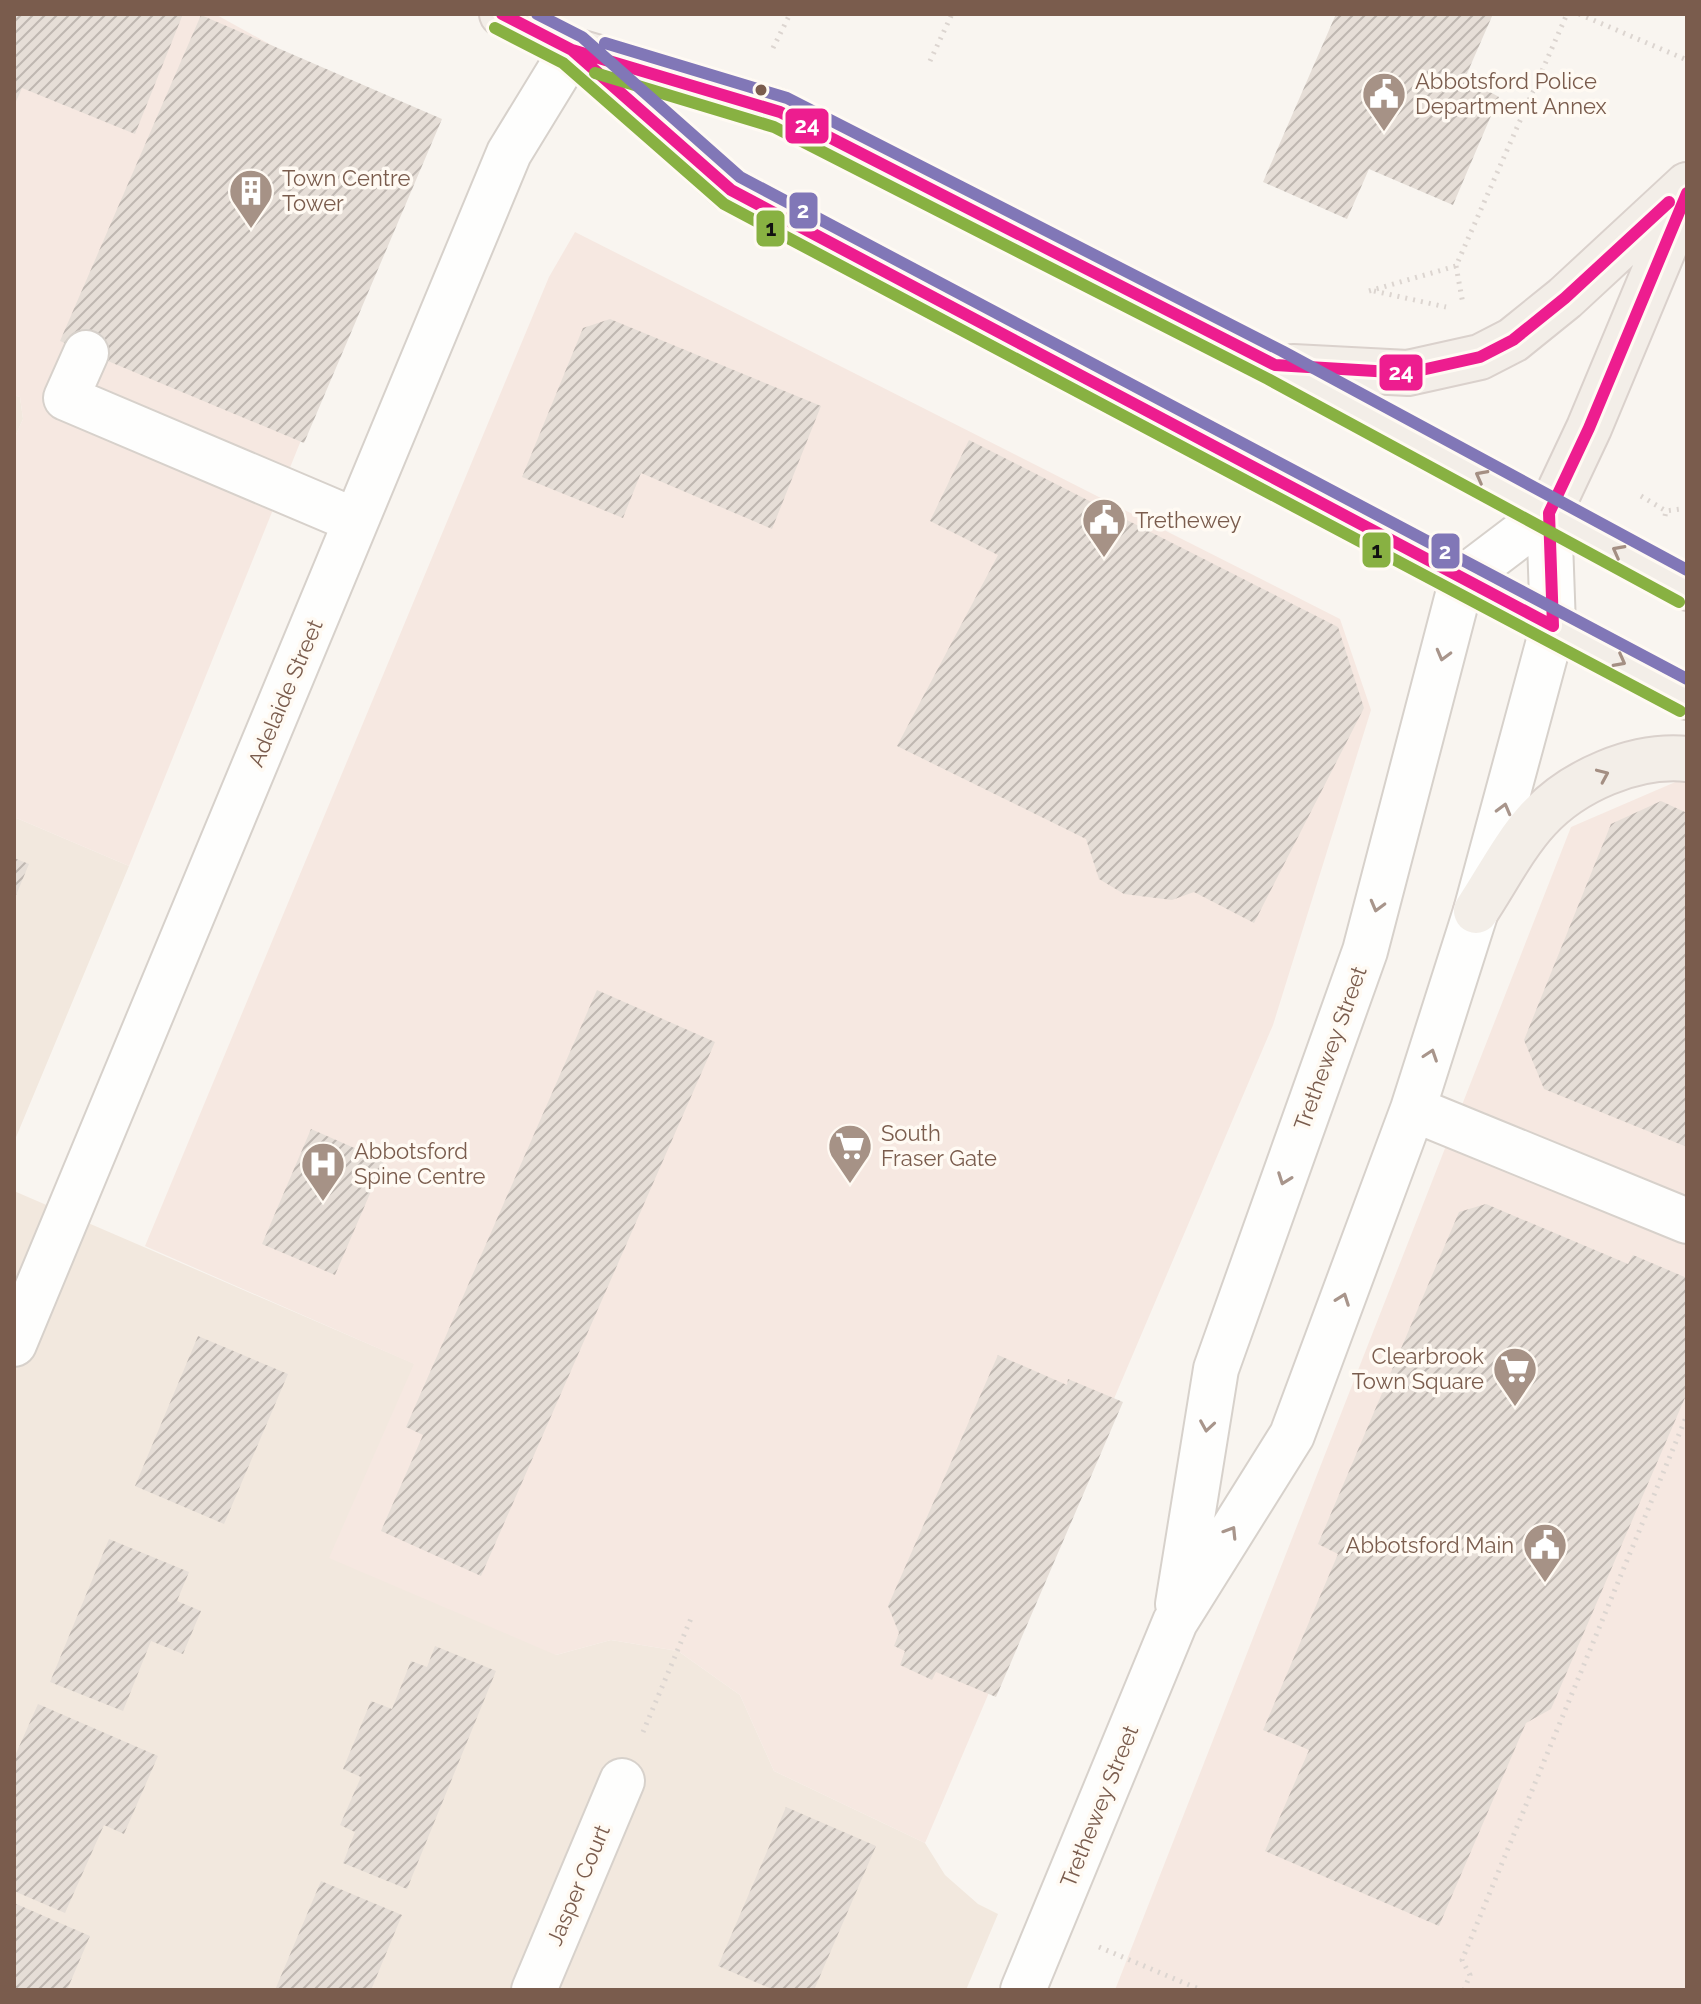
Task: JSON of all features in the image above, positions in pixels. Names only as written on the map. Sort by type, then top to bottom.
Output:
[{"type":"main road","points":[[502,14],[572,50],[780,112],[1275,365],[1687,588]]},
{"type":"main road","points":[[572,50],[731,190],[1687,697]]},
{"type":"main road","points":[[1275,365],[1408,373],[1480,357],[1513,340],[1565,298],[1687,185]]},
{"type":"main road","name":"Trethewey Street","points":[[1549,513],[1589,428],[1687,193]]},
{"type":"main road","points":[[1476,911],[1537,820],[1571,790],[1618,769],[1646,762],[1687,759]]},
{"type":"street","name":"Adelaide Street","points":[[14,1344],[509,153],[572,50]]},
{"type":"street","points":[[86,353],[66,398],[356,521]]},
{"type":"street","name":"Trethewey Street","points":[[1175,1622],[1216,1369],[1365,951],[1462,579],[1549,513]]},
{"type":"street","name":"Trethewey Street","points":[[1023,1990],[1175,1622],[1292,1435],[1413,1109],[1476,911],[1553,626],[1549,513]]},
{"type":"street","points":[[1413,1109],[1687,1221]]},
{"type":"street","name":"Jasper Court","points":[[534,1990],[622,1781]]},
{"type":"path","points":[[773,48],[790,14]]},
{"type":"path","points":[[930,61],[952,14]]},
{"type":"path","points":[[1456,266],[1369,291],[1464,311],[1456,266],[1567,14]]},
{"type":"path","points":[[1579,14],[1687,60]]},
{"type":"path","points":[[1641,496],[1666,511]]},
{"type":"path","points":[[1464,1990],[1470,1975],[1462,1960],[1687,1415]]},
{"type":"path","points":[[622,1781],[692,1616]]},
{"type":"path","points":[[1049,1927],[1201,1990]]},
{"type":"shaded area","points":[[14,14],[215,14],[385,108],[407,178],[129,866],[14,817],[14,439],[23,419],[20,397],[14,395]]},
{"type":"shaded area","name":"South Fraser Gate","points":[[575,232],[1340,619],[1371,710],[1273,1025],[925,1843],[774,1771],[740,1695],[678,1651],[611,1640],[556,1655],[329,1558],[414,1364],[145,1246],[549,277]]},
{"type":"shaded area","points":[[14,395],[20,397],[23,419],[14,439]]},
{"type":"shaded area","name":"Clearbrook Town Square","points":[[1687,777],[1687,1990],[1115,1990],[1571,827]]},
{"type":"shaded area","points":[[14,817],[129,866],[14,1142]]},
{"type":"shaded area","points":[[14,1191],[415,1364],[556,1655],[611,1640],[678,1651],[740,1695],[774,1771],[925,1843],[945,1875],[978,1904],[998,1914],[966,1990],[14,1990]]},
{"type":"building","points":[[14,14],[183,14],[135,134],[22,88],[14,106]]},
{"type":"building","name":"Abbotsford Police Department Annex","points":[[1336,14],[1493,14],[1465,78],[1499,97],[1453,205],[1369,169],[1347,219],[1263,182]]},
{"type":"building","name":"Town Centre Tower","points":[[201,15],[442,119],[304,443],[60,341]]},
{"type":"building","points":[[610,319],[821,406],[772,529],[641,473],[623,518],[522,477],[583,328]]},
{"type":"building","points":[[969,440],[1338,627],[1364,708],[1254,923],[1194,892],[1172,900],[1124,894],[1099,879],[1086,839],[897,746],[998,555],[930,521]]},
{"type":"building","points":[[1661,801],[1687,813],[1687,1147],[1544,1089],[1524,1040],[1611,824]]},
{"type":"building","points":[[14,858],[29,864],[14,900]]},
{"type":"building","points":[[597,990],[715,1042],[481,1576],[381,1531],[423,1435],[406,1427]]},
{"type":"building","name":"Abbotsford Spine Centre","points":[[311,1129],[384,1161],[335,1275],[262,1244]]},
{"type":"building","points":[[1486,1204],[1628,1264],[1633,1255],[1687,1278],[1687,1393],[1551,1709],[1526,1723],[1439,1926],[1265,1851],[1309,1750],[1263,1730],[1338,1554],[1318,1544],[1459,1212]]},
{"type":"building","points":[[198,1336],[288,1374],[224,1524],[135,1486]]},
{"type":"building","points":[[998,1355],[1067,1385],[1068,1379],[1123,1402],[996,1697],[936,1672],[932,1680],[900,1665],[905,1651],[894,1646],[899,1633],[888,1606]]},
{"type":"building","points":[[109,1539],[189,1572],[177,1601],[201,1611],[183,1654],[151,1641],[123,1711],[50,1682]]},
{"type":"building","points":[[435,1646],[496,1671],[407,1889],[343,1863],[355,1832],[340,1825],[361,1777],[343,1769],[371,1701],[392,1709],[411,1661],[427,1667]]},
{"type":"building","points":[[38,1704],[158,1756],[124,1834],[104,1825],[65,1913],[14,1891],[14,1758]]},
{"type":"building","points":[[786,1807],[876,1846],[814,1990],[774,1990],[718,1966]]},
{"type":"building","points":[[321,1881],[402,1915],[371,1990],[275,1990]]},
{"type":"building","points":[[14,1903],[90,1936],[67,1990],[14,1990]]},
{"type":"transit line","name":"24","points":[[502,14],[572,50],[780,112],[1275,365],[1408,373],[1480,357],[1513,340],[1565,298],[1669,202]]},
{"type":"transit line","name":"2","points":[[537,14],[582,37],[740,177],[1687,679]]},
{"type":"transit line","name":"1","points":[[495,28],[563,63],[724,204],[1680,711]]},
{"type":"transit line","name":"2","points":[[605,43],[787,98],[1282,351],[1687,570]]},
{"type":"transit line","name":"24","points":[[572,50],[731,190],[1553,626],[1549,513],[1589,428],[1687,193]]},
{"type":"transit line","name":"1","points":[[595,73],[774,127],[1268,379],[1679,602]]},
{"type":"place","name":"Abbotsford Police Department Annex","points":[[1384,133]]},
{"type":"place","name":"Town Centre Tower","points":[[251,230]]},
{"type":"place","name":"Trethewey","points":[[1104,559]]},
{"type":"place","name":"South Fraser Gate","points":[[850,1185]]},
{"type":"place","name":"Abbotsford Spine Centre","points":[[323,1203]]},
{"type":"place","name":"Clearbrook Town Square","points":[[1515,1408]]},
{"type":"place","name":"Abbotsford Main","points":[[1545,1584]]}]
